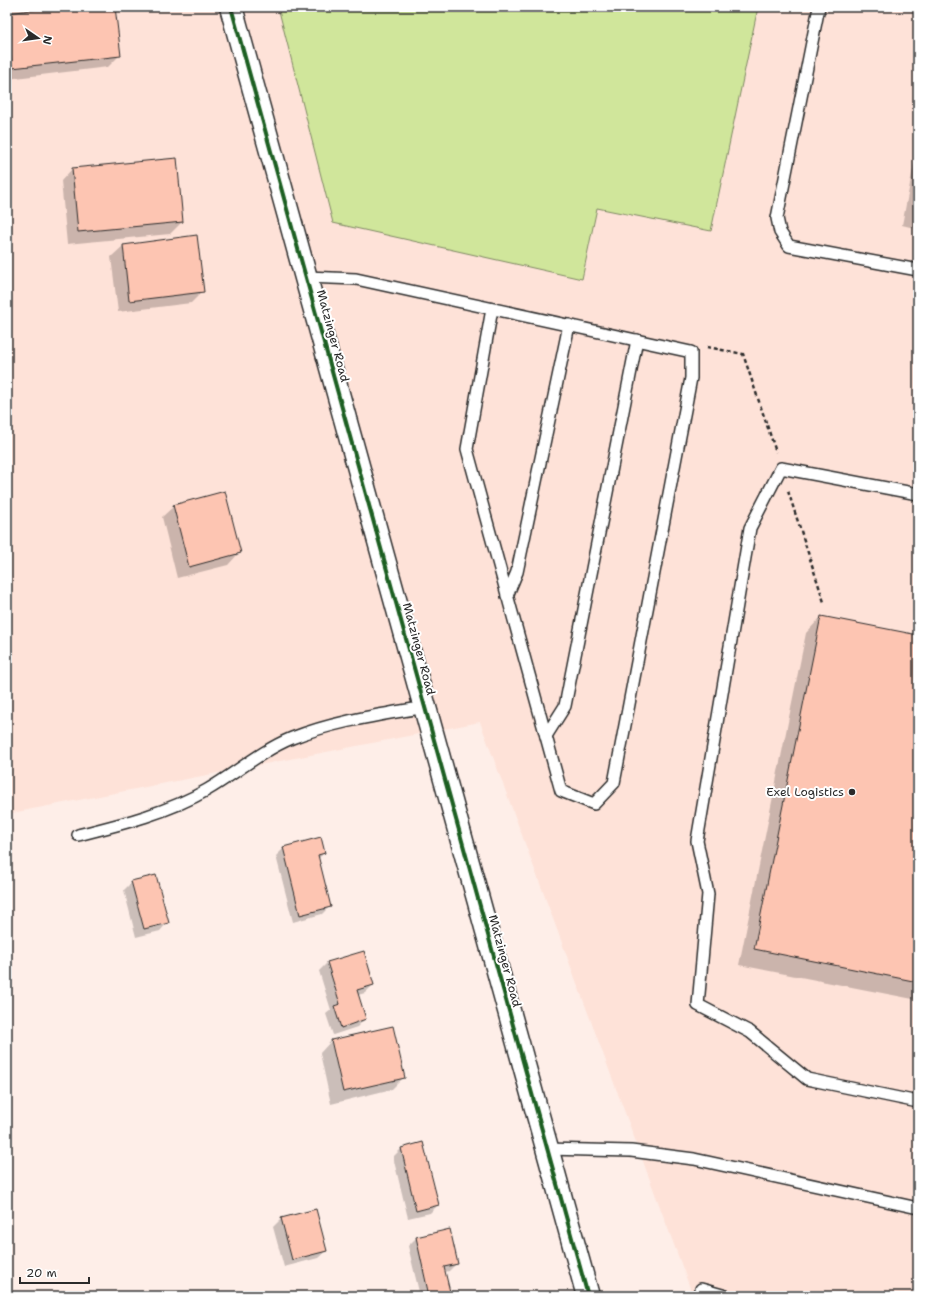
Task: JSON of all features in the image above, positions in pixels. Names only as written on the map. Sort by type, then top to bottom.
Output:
[{"type":"street","name":"Matzinger Road","points":[[231,7],[546,1149],[588,1296]]},
{"type":"lane","points":[[819,7],[777,218],[780,232],[789,246],[918,270]]},
{"type":"lane","points":[[306,277],[356,279],[692,352],[690,378],[614,783],[594,804],[561,791],[467,449],[492,309]]},
{"type":"lane","points":[[507,596],[518,572],[569,325]]},
{"type":"lane","points":[[546,736],[565,706],[637,340]]},
{"type":"lane","points":[[918,494],[781,468],[750,528],[697,841],[708,894],[698,1005],[750,1032],[807,1079],[918,1102]]},
{"type":"lane","points":[[78,835],[120,824],[174,806],[206,790],[280,744],[312,731],[356,719],[425,707]]},
{"type":"lane","points":[[546,1149],[631,1151],[694,1160],[918,1208]]},
{"type":"lane","points":[[700,1289],[726,1296]]},
{"type":"shaded area","points":[[7,7],[918,7],[918,1296],[693,1296],[480,722],[7,814]]},
{"type":"green space","points":[[278,7],[758,7],[711,231],[597,208],[582,279],[333,223]]},
{"type":"building","points":[[57,7],[115,7],[121,56],[12,68],[7,13]]},
{"type":"building","points":[[177,158],[183,222],[78,232],[72,168]]},
{"type":"building","points":[[197,235],[204,292],[129,301],[123,245]]},
{"type":"building","points":[[225,491],[241,553],[189,567],[173,505]]},
{"type":"building","name":"Exel Logistics","points":[[821,616],[918,635],[918,982],[754,949]]},
{"type":"building","points":[[321,837],[325,853],[318,855],[331,907],[300,915],[283,847]]},
{"type":"building","points":[[156,875],[169,923],[144,929],[131,881]]},
{"type":"building","points":[[364,951],[374,985],[357,990],[366,1019],[341,1028],[334,1006],[340,1004],[327,962]]},
{"type":"building","points":[[393,1026],[405,1078],[343,1092],[331,1040]]},
{"type":"building","points":[[423,1142],[439,1205],[416,1211],[401,1148]]},
{"type":"building","points":[[316,1209],[327,1251],[292,1260],[281,1218]]},
{"type":"building","points":[[450,1229],[458,1264],[444,1267],[451,1296],[429,1296],[416,1237]]},
{"type":"cycle path","points":[[231,7],[588,1296]]},
{"type":"place","name":"Exel Logistics","points":[[852,792]]}]
